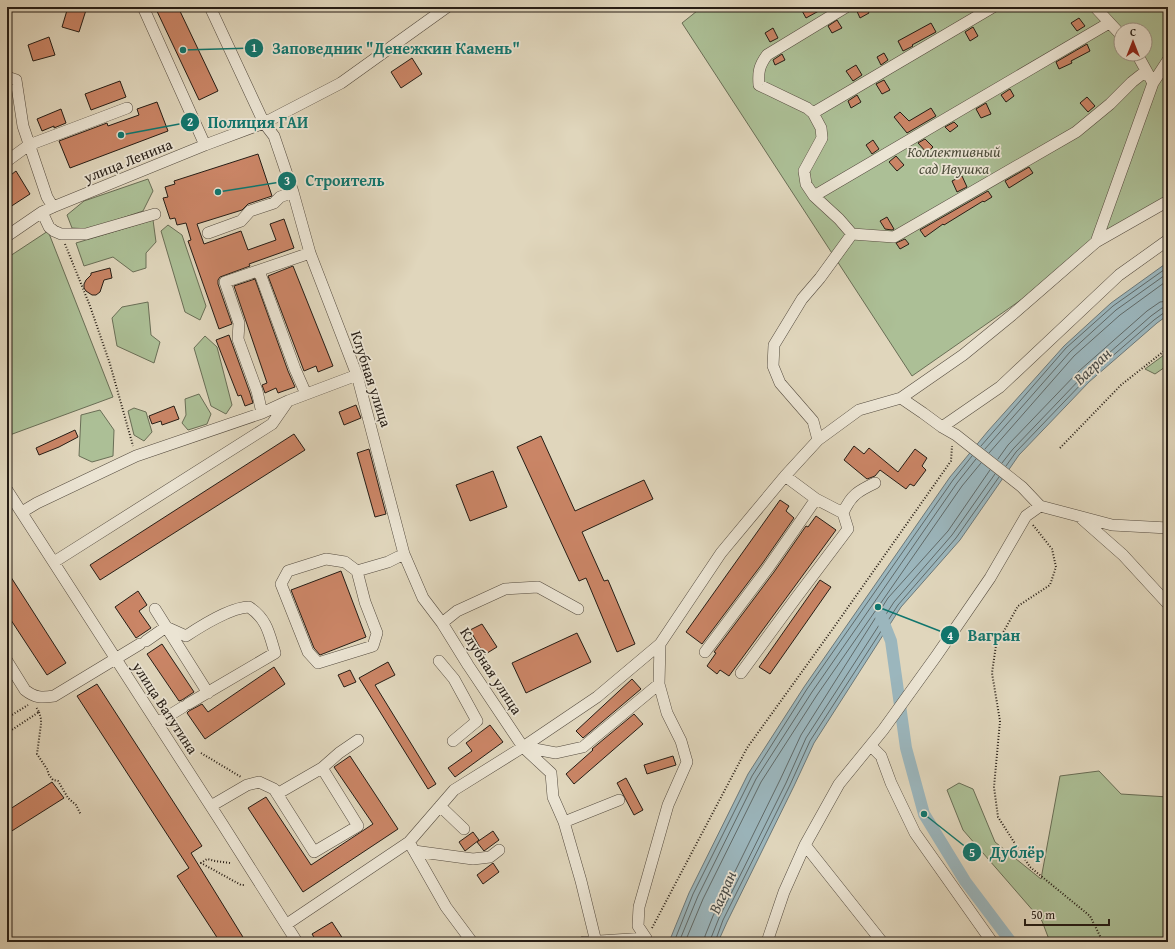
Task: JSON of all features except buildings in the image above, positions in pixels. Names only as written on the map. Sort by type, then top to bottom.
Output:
[{"type":"street","points":[[144,7],[205,145]]},
{"type":"street","name":"Клубная улица","points":[[210,7],[264,123],[274,136],[293,192],[310,253],[357,375],[404,554],[423,598],[442,623],[468,665],[523,747],[552,773],[553,797],[564,822],[581,881],[592,942]]},
{"type":"street","name":"улица Ленина","points":[[7,236],[42,212],[205,145],[264,123],[341,83],[446,7]]},
{"type":"street","points":[[846,7],[767,55],[761,63],[758,74],[759,85],[808,108],[813,113],[821,128],[822,138],[804,170],[806,184],[814,196],[839,219],[852,234],[894,237],[1076,132],[1110,104],[1132,82],[1146,71]]},
{"type":"street","points":[[813,113],[993,7]]},
{"type":"street","points":[[1095,7],[1113,27]]},
{"type":"street","points":[[814,196],[1109,23]]},
{"type":"street","points":[[1096,242],[1153,83],[1168,60]]},
{"type":"street","points":[[1141,62],[1153,83]]},
{"type":"street","points":[[12,78],[29,145],[47,197],[53,207]]},
{"type":"street","points":[[7,160],[29,145],[127,108]]},
{"type":"street","points":[[208,233],[241,221],[250,212],[274,203],[280,197],[293,192]]},
{"type":"street","points":[[286,924],[412,846],[440,806],[454,790],[523,747],[597,697],[660,644],[721,553],[785,476],[818,440],[859,410],[901,398],[963,355],[1012,315],[1096,242],[1168,201]]},
{"type":"street","points":[[42,212],[49,227],[61,234],[86,234],[155,214]]},
{"type":"street","points":[[818,440],[813,421],[780,383],[773,366],[774,345],[802,299],[820,278],[852,234]]},
{"type":"street","points":[[942,427],[1000,387],[1118,275],[1168,240]]},
{"type":"street","points":[[262,413],[258,391],[238,339],[239,323],[225,282],[310,253]]},
{"type":"street","points":[[259,271],[295,369],[306,394]]},
{"type":"street","points":[[22,512],[37,503],[136,456],[262,413],[288,400],[357,375]]},
{"type":"street","points":[[901,398],[956,435],[1022,487],[1040,506],[1112,525],[1168,528]]},
{"type":"street","points":[[54,562],[272,424],[288,400]]},
{"type":"street","points":[[785,476],[816,499],[843,513]]},
{"type":"street","points":[[741,673],[848,530],[843,513],[847,503],[858,491],[875,483]]},
{"type":"street","name":"улица Ватутина","points":[[7,490],[158,723],[297,942]]},
{"type":"street","points":[[705,652],[768,568],[816,499]]},
{"type":"street","points":[[767,942],[784,892],[805,845],[839,784],[871,746],[937,654],[990,578],[1026,516],[1040,506]]},
{"type":"street","points":[[1079,517],[1123,555],[1168,604]]},
{"type":"street","points":[[357,571],[388,562],[404,554]]},
{"type":"street","points":[[326,559],[345,562],[357,571],[365,602],[377,633],[373,646],[318,663],[308,652],[281,584],[288,571],[326,559]]},
{"type":"street","points":[[442,623],[457,611],[505,589],[538,587],[578,609]]},
{"type":"street","points":[[158,723],[275,653],[268,630],[260,616],[249,608],[239,609],[196,629],[186,636],[166,627]]},
{"type":"street","points":[[155,609],[208,693]]},
{"type":"street","points":[[7,661],[25,690],[29,693],[43,698],[54,696],[166,627]]},
{"type":"street","points":[[592,942],[646,938],[638,926],[639,908],[668,806],[687,762],[681,741],[667,713],[659,684],[660,644]]},
{"type":"street","points":[[439,661],[454,679],[477,721],[453,741]]},
{"type":"street","points":[[454,679],[458,669],[468,665]]},
{"type":"street","points":[[523,747],[556,753],[583,747],[659,684]]},
{"type":"street","points":[[277,794],[322,768],[339,753],[358,740]]},
{"type":"street","points":[[871,746],[881,756],[891,783],[916,833],[992,942]]},
{"type":"street","points":[[211,806],[247,785],[259,782],[274,788],[314,852],[358,826],[322,768]]},
{"type":"street","points":[[564,822],[619,800]]},
{"type":"street","points":[[440,806],[464,829]]},
{"type":"street","points":[[805,845],[882,942]]},
{"type":"street","points":[[412,846],[472,859],[490,857],[499,850]]},
{"type":"street","points":[[412,846],[446,907],[472,942]]},
{"type":"path","points":[[61,234],[90,306],[110,364],[136,456]]},
{"type":"path","points":[[1060,448],[1121,385],[1168,348]]},
{"type":"path","points":[[646,938],[747,748],[951,461],[952,444],[956,435]]},
{"type":"path","points":[[1026,516],[1052,549],[1056,568],[1050,585],[1018,606],[996,645],[992,673],[1000,721],[994,787],[998,817],[1030,867],[1090,916],[1103,942]]},
{"type":"path","points":[[7,718],[33,702],[39,712],[41,724],[37,754],[47,769],[49,775],[53,780],[58,782],[81,815]]},
{"type":"path","points":[[7,733],[39,712]]},
{"type":"path","points":[[201,753],[253,784]]},
{"type":"path","points":[[230,863],[207,859],[201,863],[241,886],[244,885]]},
{"type":"green space","name":"Коллективный сад Ивушка","points":[[702,7],[1168,7],[1168,202],[1144,214],[912,376],[682,23]]},
{"type":"green space","points":[[148,179],[153,191],[143,211],[89,229],[72,228],[67,215],[84,201]]},
{"type":"green space","points":[[153,220],[156,242],[146,253],[146,268],[133,272],[113,257],[84,266],[76,243]]},
{"type":"green space","points":[[168,225],[182,235],[206,306],[200,320],[185,312],[161,231]]},
{"type":"green space","points":[[48,231],[113,397],[7,436],[7,258]]},
{"type":"green space","points":[[148,302],[151,335],[160,342],[154,363],[117,346],[112,318],[122,307]]},
{"type":"green space","points":[[205,336],[217,347],[232,405],[226,414],[211,406],[194,348]]},
{"type":"green space","points":[[1168,352],[1168,365],[1155,374],[1145,369]]},
{"type":"green space","points":[[199,394],[211,414],[207,424],[188,430],[182,423],[186,415],[185,399]]},
{"type":"green space","points":[[134,408],[146,412],[152,432],[144,441],[134,435],[128,411]]},
{"type":"green space","points":[[100,410],[114,430],[113,456],[92,462],[79,456],[81,415]]},
{"type":"green space","points":[[1099,771],[1121,794],[1168,797],[1168,942],[1050,942],[1042,921],[963,830],[947,790],[959,783],[973,789],[995,842],[1041,879],[1060,776]]},
{"type":"water","points":[[1168,262],[1168,315],[1089,382],[1019,455],[960,540],[901,607],[814,743],[718,942],[669,942],[689,893],[748,774],[804,687],[950,477],[988,431],[1064,346],[1111,303]]},
{"type":"waterway","points":[[881,616],[891,641],[906,748],[924,814],[965,881],[1011,942]]},
{"type":"place","name":"Заповедник \"Денежкин Камень\"","points":[[183,50]]},
{"type":"place","name":"Полиция ГАИ","points":[[121,135]]},
{"type":"place","name":"Строитель","points":[[218,192]]},
{"type":"place","name":"Вагран","points":[[878,607]]},
{"type":"place","name":"Дублёр","points":[[924,814]]}]
